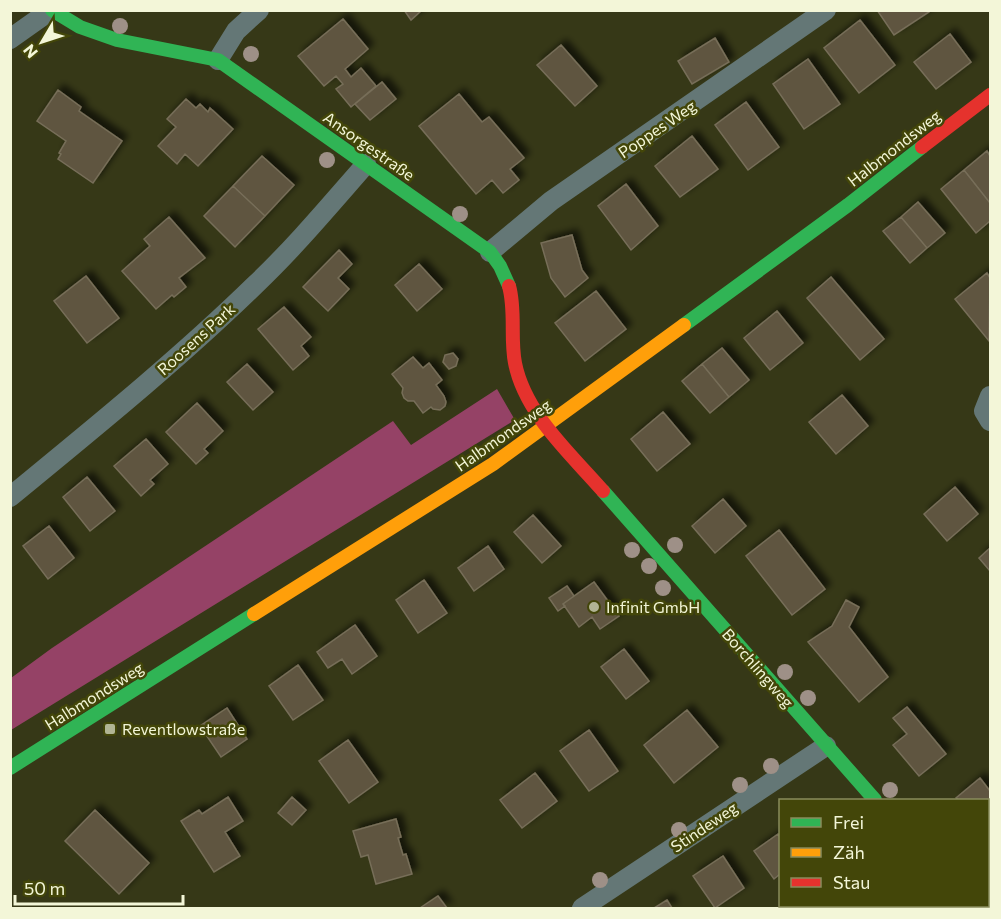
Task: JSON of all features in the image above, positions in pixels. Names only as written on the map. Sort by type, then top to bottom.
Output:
[{"type":"street","points":[[10,39],[52,10]]},
{"type":"street","name":"Ansorgestraße","points":[[52,10],[80,27],[117,40],[218,60],[490,252],[502,266],[508,280],[515,362],[521,385],[548,425]]},
{"type":"street","points":[[218,60],[236,31],[260,10]]},
{"type":"street","name":"Poppes Weg","points":[[490,252],[551,201],[826,10]]},
{"type":"street","name":"Halbmondsweg","points":[[10,768],[493,464],[848,205],[990,95]]},
{"type":"street","name":"Roosens Park","points":[[10,496],[162,371],[255,285],[301,238],[366,164]]},
{"type":"street","points":[[990,396],[984,411],[990,421]]},
{"type":"street","name":"Borchlingweg","points":[[548,425],[873,799]]},
{"type":"street","name":"Stindeweg","points":[[582,909],[826,746]]},
{"type":"shaded area","points":[[497,389],[515,420],[11,730],[11,678],[52,648],[393,421],[411,445]]},
{"type":"building","points":[[404,10],[422,10],[411,20]]},
{"type":"building","points":[[877,10],[928,10],[929,12],[894,35]]},
{"type":"building","points":[[343,19],[368,49],[345,69],[351,77],[361,68],[376,86],[351,107],[336,89],[343,84],[336,76],[324,86],[298,56]]},
{"type":"building","points":[[860,20],[895,65],[859,93],[824,48]]},
{"type":"building","points":[[950,34],[971,62],[936,89],[914,62]]},
{"type":"building","points":[[715,38],[729,62],[692,84],[678,61]]},
{"type":"building","points":[[561,45],[597,86],[575,106],[537,65]]},
{"type":"building","points":[[808,59],[840,104],[804,129],[773,84]]},
{"type":"building","points":[[382,82],[396,99],[370,120],[355,104]]},
{"type":"building","points":[[58,90],[81,107],[79,111],[122,141],[93,183],[58,159],[66,141],[37,121]]},
{"type":"building","points":[[459,94],[482,122],[489,117],[524,158],[510,169],[519,180],[503,193],[492,180],[476,194],[419,126]]},
{"type":"building","points":[[186,99],[196,108],[200,104],[208,112],[210,108],[233,129],[198,166],[185,154],[177,164],[158,146],[176,127],[167,119]]},
{"type":"building","points":[[746,102],[779,147],[748,170],[715,125]]},
{"type":"building","points":[[692,136],[718,169],[680,197],[655,166]]},
{"type":"building","points":[[987,151],[990,156],[990,203],[964,170]]},
{"type":"building","points":[[262,156],[294,185],[265,216],[233,186]]},
{"type":"building","points":[[964,170],[990,203],[990,221],[976,233],[941,189]]},
{"type":"building","points":[[626,184],[658,226],[631,250],[598,206]]},
{"type":"building","points":[[233,186],[265,216],[235,247],[204,216]]},
{"type":"building","points":[[918,202],[945,233],[927,248],[901,217]]},
{"type":"building","points":[[169,217],[205,258],[179,278],[186,287],[174,297],[172,295],[156,309],[122,271],[150,246],[144,239]]},
{"type":"building","points":[[901,217],[927,248],[910,263],[883,231]]},
{"type":"building","points":[[572,235],[582,270],[588,278],[565,297],[551,278],[541,243]]},
{"type":"building","points":[[339,250],[352,264],[338,278],[349,289],[328,311],[303,287]]},
{"type":"building","points":[[419,264],[442,289],[417,311],[395,285]]},
{"type":"building","points":[[987,273],[990,278],[989,341],[955,299]]},
{"type":"building","points":[[86,276],[119,318],[87,343],[54,301]]},
{"type":"building","points":[[831,277],[884,339],[860,360],[807,298]]},
{"type":"building","points":[[596,291],[626,329],[585,361],[555,323]]},
{"type":"building","points":[[284,307],[311,337],[301,346],[309,356],[293,370],[258,329]]},
{"type":"building","points":[[777,311],[803,343],[770,370],[744,338]]},
{"type":"building","points":[[722,348],[749,380],[729,397],[702,364]]},
{"type":"building","points":[[453,353],[458,359],[456,366],[449,369],[443,362],[445,355]]},
{"type":"building","points":[[413,357],[423,368],[429,363],[442,380],[436,385],[446,402],[440,410],[431,407],[423,413],[414,401],[404,398],[403,388],[392,374]]},
{"type":"building","points":[[247,364],[273,392],[253,410],[227,382]]},
{"type":"building","points":[[702,364],[729,397],[710,413],[682,381]]},
{"type":"building","points":[[842,395],[868,426],[836,454],[809,422]]},
{"type":"building","points":[[197,403],[223,431],[204,449],[208,453],[196,464],[166,432]]},
{"type":"building","points":[[663,412],[690,444],[657,471],[631,439]]},
{"type":"building","points":[[146,439],[168,464],[150,480],[154,484],[141,496],[114,466]]},
{"type":"building","points":[[87,477],[115,511],[90,531],[63,497]]},
{"type":"building","points":[[955,487],[978,514],[947,541],[924,514]]},
{"type":"building","points":[[723,499],[746,526],[715,553],[692,526]]},
{"type":"building","points":[[533,515],[561,546],[542,563],[514,532]]},
{"type":"building","points":[[49,526],[74,558],[48,579],[23,546]]},
{"type":"building","points":[[779,530],[825,589],[792,615],[746,556]]},
{"type":"building","points":[[488,546],[504,569],[474,591],[458,568]]},
{"type":"building","points":[[990,548],[990,571],[979,558]]},
{"type":"building","points":[[424,580],[447,613],[418,633],[396,600]]},
{"type":"building","points":[[594,582],[619,616],[600,629],[592,617],[579,627],[563,604]]},
{"type":"building","points":[[567,586],[574,596],[558,611],[549,598]]},
{"type":"building","points":[[846,600],[859,607],[849,627],[888,677],[859,702],[808,642],[832,626]]},
{"type":"building","points":[[355,625],[377,656],[352,674],[342,659],[328,668],[317,652]]},
{"type":"building","points":[[624,649],[649,681],[626,699],[601,667]]},
{"type":"building","points":[[298,665],[323,700],[293,720],[269,686]]},
{"type":"building","points":[[907,707],[946,754],[919,776],[893,745],[907,734],[893,718]]},
{"type":"building","points":[[227,708],[247,739],[221,757],[200,726]]},
{"type":"building","points":[[687,710],[718,747],[674,783],[644,745]]},
{"type":"building","points":[[589,730],[618,771],[589,791],[560,751]]},
{"type":"building","points":[[348,740],[378,782],[349,803],[319,761]]},
{"type":"building","points":[[535,773],[557,801],[522,828],[500,800]]},
{"type":"building","points":[[980,778],[990,791],[990,849],[989,799],[956,798]]},
{"type":"building","points":[[228,797],[243,821],[225,832],[240,856],[214,872],[181,821],[199,810],[202,814]]},
{"type":"building","points":[[292,797],[306,810],[292,825],[278,813]]},
{"type":"building","points":[[95,810],[149,863],[119,894],[65,841]]},
{"type":"building","points":[[396,819],[401,837],[398,838],[412,874],[376,884],[368,855],[361,857],[353,831]]},
{"type":"building","points":[[778,834],[779,875],[774,879],[754,851]]},
{"type":"building","points":[[723,856],[744,888],[715,908],[693,876]]},
{"type":"building","points":[[438,896],[447,908],[420,908]]},
{"type":"building","points":[[667,900],[672,908],[654,908]]},
{"type":"building","points":[[829,907],[830,908],[805,908]]},
{"type":"traffic: fast","points":[[52,10],[80,27],[117,40],[218,60],[490,252],[500,266],[509,286]]},
{"type":"traffic: fast","points":[[684,325],[848,205],[922,147]]},
{"type":"traffic: fast","points":[[603,491],[874,799]]},
{"type":"traffic: fast","points":[[10,768],[254,614]]},
{"type":"traffic: slow","points":[[254,614],[493,464],[684,325]]},
{"type":"traffic: jam","points":[[922,147],[990,95]]},
{"type":"traffic: jam","points":[[509,286],[515,363],[520,382],[528,399],[551,432],[603,491]]},
{"type":"place","name":"Infinit GmbH","points":[[594,607]]},
{"type":"place","name":"Reventlowstraße","points":[[110,729]]}]
